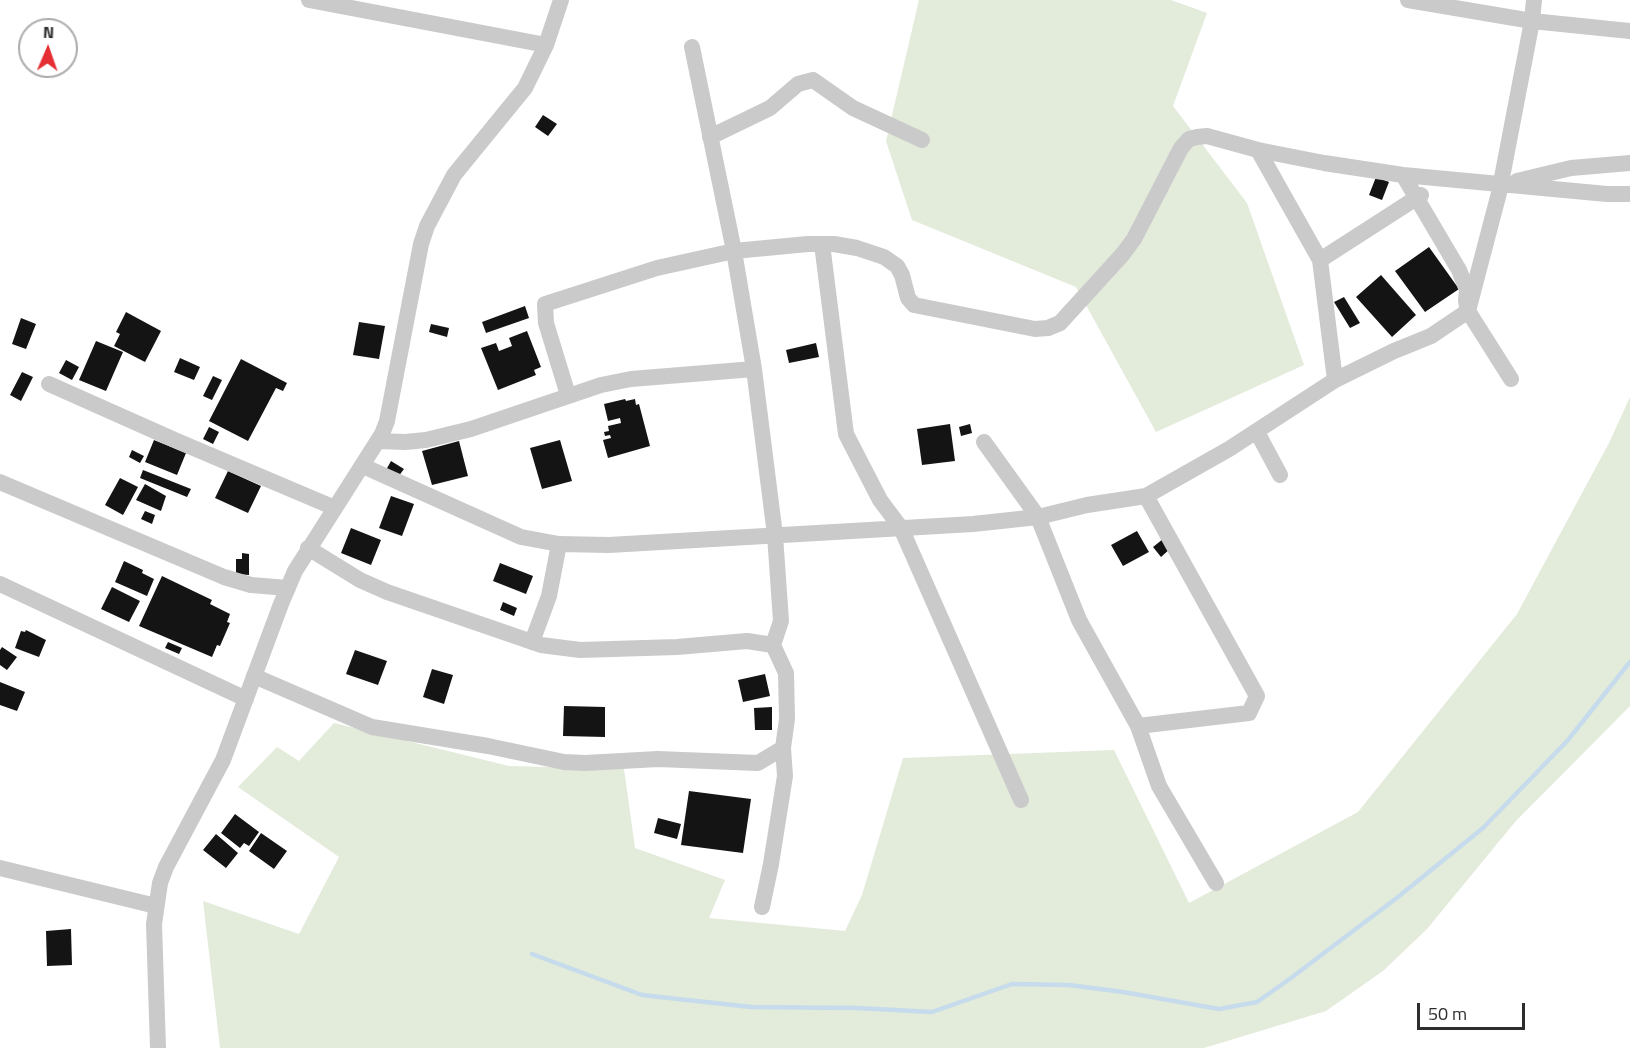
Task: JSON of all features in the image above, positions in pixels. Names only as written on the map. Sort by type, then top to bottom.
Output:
[{"type":"street","points":[[309,0],[546,45]]},
{"type":"street","points":[[158,1048],[154,924],[160,883],[166,867],[214,781],[288,588],[308,548],[379,441],[387,421],[421,244],[427,226],[454,175],[525,88],[546,45],[561,0]]},
{"type":"street","points":[[1408,0],[1532,21],[1630,31]]},
{"type":"street","points":[[363,466],[521,537],[559,544],[609,545],[973,524],[1038,517],[1087,504],[1146,496],[1257,432],[1335,380],[1431,336],[1468,310],[1501,184],[1534,0]]},
{"type":"street","points":[[692,47],[734,251],[754,369],[776,535],[781,621],[773,645],[786,673],[787,719],[783,747],[785,776],[762,907]]},
{"type":"street","points":[[710,137],[770,108],[798,84],[813,80],[853,108],[922,140]]},
{"type":"street","points":[[568,395],[546,323],[545,304],[657,268],[734,251],[822,244],[857,248],[884,257],[897,266],[902,275],[908,298],[914,305],[1035,329],[1048,328],[1060,323],[1134,239],[1181,148],[1189,139],[1207,136],[1258,150],[1403,175],[1607,194],[1630,194]]},
{"type":"street","points":[[1258,150],[1320,260],[1335,380]]},
{"type":"street","points":[[1501,184],[1571,168],[1630,163]]},
{"type":"street","points":[[1403,175],[1418,196],[1459,270],[1467,290],[1468,310],[1511,379]]},
{"type":"street","points":[[1320,260],[1418,196]]},
{"type":"street","points":[[822,244],[846,434],[880,500],[901,528],[1021,800]]},
{"type":"street","points":[[379,441],[426,440],[471,429],[601,385],[754,369]]},
{"type":"street","points":[[49,384],[335,508]]},
{"type":"street","points":[[1257,432],[1280,475]]},
{"type":"street","points":[[984,442],[1038,517],[1079,620],[1138,726],[1159,786],[1216,883]]},
{"type":"street","points":[[0,482],[224,577],[251,585],[288,588]]},
{"type":"street","points":[[1138,726],[1249,713],[1257,696],[1146,496]]},
{"type":"street","points":[[532,642],[551,587],[559,544]]},
{"type":"street","points":[[308,548],[360,580],[387,592],[532,642],[561,649],[677,647],[747,641],[773,645]]},
{"type":"street","points":[[0,584],[246,699]]},
{"type":"street","points":[[254,676],[372,727],[488,746],[564,762],[658,759],[758,764],[783,747]]},
{"type":"street","points":[[0,868],[156,906]]},
{"type":"green space","points":[[919,0],[1171,0],[1207,13],[1173,106],[1247,203],[1304,365],[1156,432],[1076,287],[912,220],[886,141]]},
{"type":"green space","points":[[1630,397],[1630,706],[1515,822],[1427,929],[1383,971],[1326,1011],[1204,1048],[220,1048],[203,901],[299,934],[339,857],[238,787],[277,747],[299,761],[334,723],[509,766],[624,769],[635,848],[725,880],[709,918],[845,931],[862,895],[903,758],[1114,750],[1189,903],[1358,812],[1517,614],[1609,443]]},
{"type":"building","points":[[543,115],[557,124],[548,136],[535,127]]},
{"type":"building","points":[[1376,177],[1389,182],[1382,200],[1369,195]]},
{"type":"building","points":[[1429,247],[1459,289],[1425,312],[1395,271]]},
{"type":"building","points":[[1381,275],[1416,315],[1392,337],[1356,297]]},
{"type":"building","points":[[1344,297],[1360,323],[1350,328],[1334,302]]},
{"type":"building","points":[[525,306],[529,318],[486,333],[482,322]]},
{"type":"building","points":[[126,312],[161,331],[145,362],[114,346],[120,334],[116,332]]},
{"type":"building","points":[[21,318],[36,324],[26,349],[12,344]]},
{"type":"building","points":[[359,322],[385,326],[379,359],[353,355]]},
{"type":"building","points":[[431,324],[449,328],[447,337],[429,332]]},
{"type":"building","points":[[527,331],[541,367],[534,370],[536,375],[498,390],[481,348],[496,343],[499,351],[512,346],[509,338]]},
{"type":"building","points":[[96,341],[123,352],[106,391],[79,380]]},
{"type":"building","points":[[816,343],[819,357],[789,363],[786,350]]},
{"type":"building","points":[[180,358],[200,367],[194,380],[174,372]]},
{"type":"building","points":[[241,359],[287,383],[283,391],[276,388],[248,441],[209,421]]},
{"type":"building","points":[[66,360],[79,367],[72,380],[59,373]]},
{"type":"building","points":[[22,372],[33,377],[21,401],[10,395]]},
{"type":"building","points":[[213,376],[222,380],[212,400],[203,396]]},
{"type":"building","points":[[625,399],[626,401],[635,399],[636,405],[639,404],[650,446],[608,458],[603,440],[611,438],[610,435],[605,436],[604,432],[609,431],[608,426],[621,423],[620,418],[608,421],[604,404]]},
{"type":"building","points":[[950,424],[955,461],[922,465],[917,429]]},
{"type":"building","points":[[970,424],[972,433],[961,436],[959,427]]},
{"type":"building","points":[[209,427],[219,432],[213,444],[203,439]]},
{"type":"building","points":[[154,440],[186,453],[177,475],[145,462]]},
{"type":"building","points":[[560,440],[572,481],[542,489],[530,448]]},
{"type":"building","points":[[459,441],[468,476],[432,485],[422,451]]},
{"type":"building","points":[[132,450],[144,456],[140,463],[129,457]]},
{"type":"building","points":[[391,461],[404,469],[398,477],[386,470]]},
{"type":"building","points":[[143,470],[191,489],[187,497],[140,478]]},
{"type":"building","points":[[228,471],[261,486],[248,513],[215,498]]},
{"type":"building","points":[[120,478],[138,487],[123,515],[105,505]]},
{"type":"building","points":[[145,484],[166,496],[161,511],[136,500]]},
{"type":"building","points":[[391,496],[414,504],[402,536],[379,528]]},
{"type":"building","points":[[145,511],[155,515],[152,524],[141,519]]},
{"type":"building","points":[[351,528],[381,540],[371,565],[341,553]]},
{"type":"building","points":[[1137,531],[1149,552],[1123,566],[1111,545]]},
{"type":"building","points":[[1163,539],[1171,548],[1161,557],[1153,547]]},
{"type":"building","points":[[242,553],[249,554],[249,575],[236,574],[236,559],[242,559]]},
{"type":"building","points":[[124,561],[143,570],[142,573],[154,579],[147,596],[115,582]]},
{"type":"building","points":[[500,563],[533,576],[526,594],[493,581]]},
{"type":"building","points":[[162,576],[212,600],[210,604],[230,614],[227,622],[230,623],[220,646],[217,645],[212,657],[139,626]]},
{"type":"building","points":[[112,587],[140,601],[129,622],[101,609]]},
{"type":"building","points":[[503,602],[517,608],[514,616],[500,610]]},
{"type":"building","points":[[26,630],[46,640],[39,657],[15,648],[21,631]]},
{"type":"building","points":[[168,642],[182,648],[179,654],[165,648]]},
{"type":"building","points":[[2,647],[17,657],[7,670],[0,665]]},
{"type":"building","points":[[355,650],[387,661],[378,685],[346,674]]},
{"type":"building","points":[[432,669],[453,675],[444,704],[423,697]]},
{"type":"building","points":[[765,674],[770,696],[743,702],[738,680]]},
{"type":"building","points":[[0,682],[25,692],[17,711],[0,705]]},
{"type":"building","points":[[564,706],[605,707],[605,737],[563,736]]},
{"type":"building","points":[[772,707],[772,730],[755,730],[754,708]]},
{"type":"building","points":[[689,791],[751,799],[743,853],[681,845]]},
{"type":"building","points":[[235,814],[259,832],[249,846],[244,843],[240,848],[221,833]]},
{"type":"building","points":[[658,818],[681,824],[677,839],[654,833]]},
{"type":"building","points":[[261,833],[287,851],[274,869],[249,851]]},
{"type":"building","points":[[216,834],[238,853],[226,868],[203,850]]},
{"type":"building","points":[[71,929],[72,965],[47,966],[46,931]]},
{"type":"waterway","points":[[532,954],[642,995],[751,1007],[858,1008],[932,1012],[1012,984],[1069,985],[1219,1009],[1257,1002],[1398,897],[1483,828],[1568,740],[1630,662]]}]
